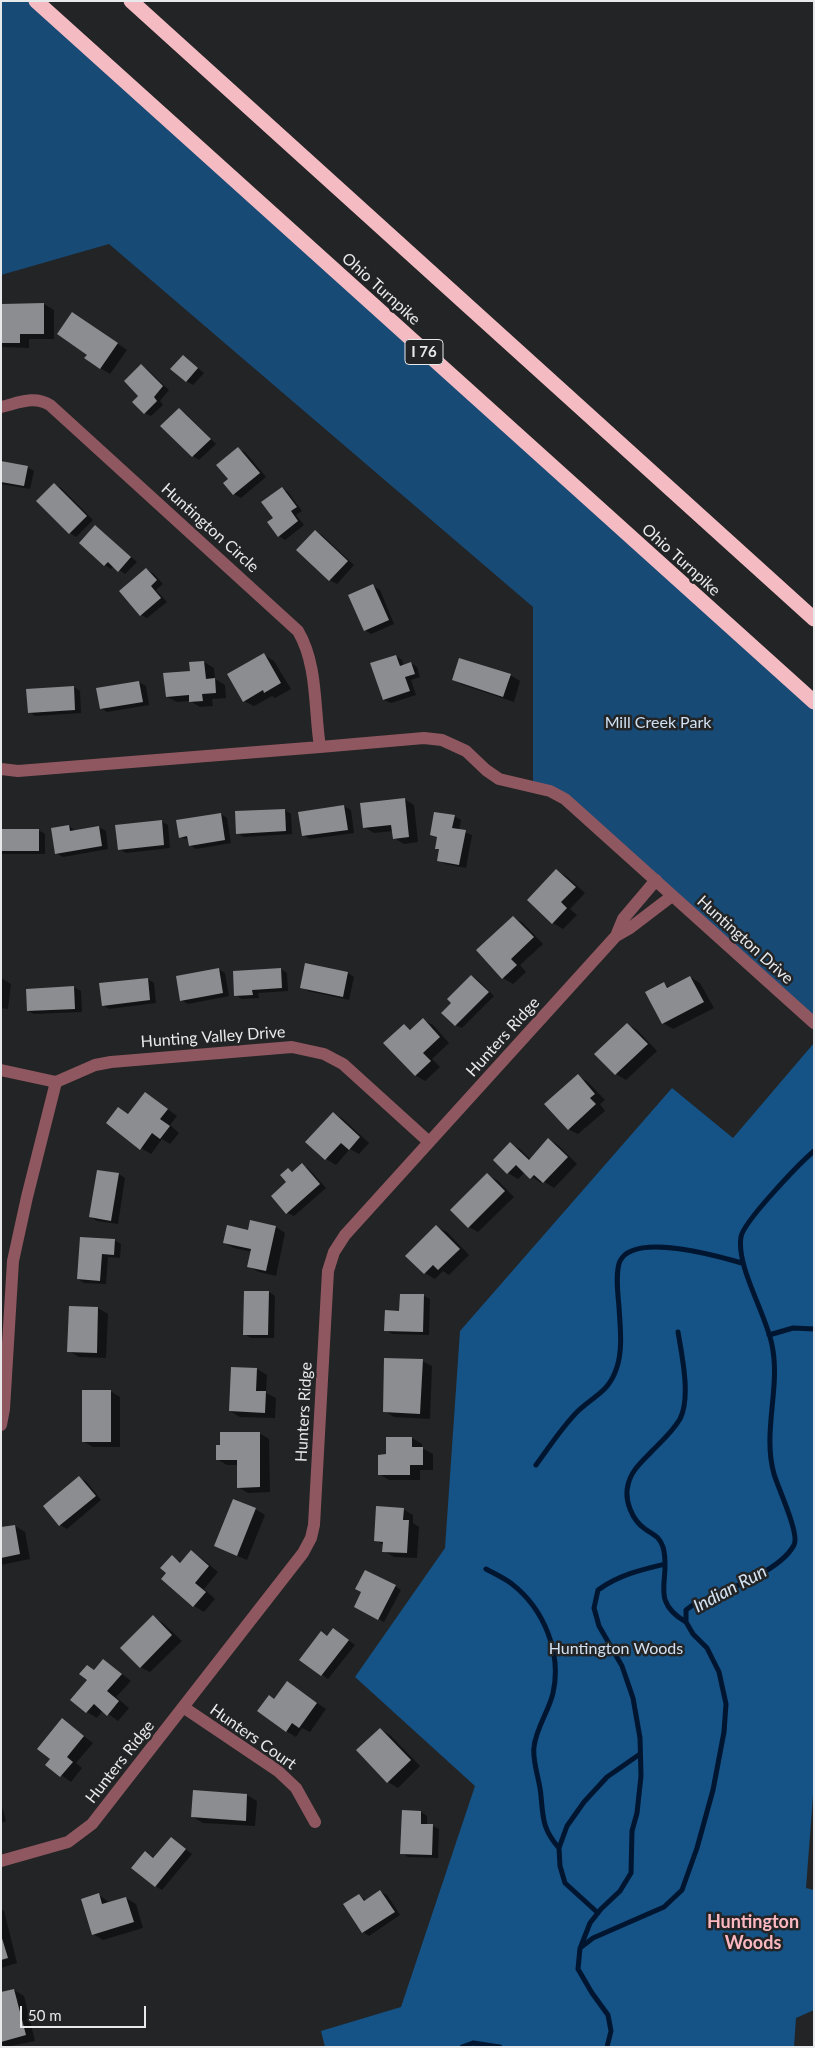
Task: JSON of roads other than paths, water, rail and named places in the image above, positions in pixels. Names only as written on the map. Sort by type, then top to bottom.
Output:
[{"type":"highway","name":"Ohio Turnpike","points":[[36,1],[814,702]]},
{"type":"highway","points":[[131,1],[814,619]]},
{"type":"street","name":"Huntington Circle","points":[[1,407],[32,399],[43,401],[50,405],[298,631],[305,643],[310,659],[320,747]]},
{"type":"street","points":[[1,769],[18,771],[424,738],[453,744],[466,751],[486,770],[500,778],[550,791],[565,799],[656,880]]},
{"type":"street","name":"Huntington Drive","points":[[656,880],[814,1023]]},
{"type":"street","name":"Hunters Ridge","points":[[616,936],[623,919],[656,880]]},
{"type":"street","name":"Hunters Ridge","points":[[1,1861],[68,1842],[92,1824],[303,1553],[311,1538],[314,1525],[328,1271],[334,1252],[345,1235],[616,936],[630,928],[672,896]]},
{"type":"street","name":"Hunting Valley Drive","points":[[56,1082],[95,1065],[111,1062],[292,1047],[304,1048],[324,1054],[343,1064],[429,1142]]},
{"type":"street","points":[[1,1070],[56,1082],[26,1197],[13,1261],[4,1409],[1,1424]]},
{"type":"street","name":"Hunters Court","points":[[183,1707],[278,1771],[296,1788],[315,1822]]},
{"type":"waterway","name":"Indian Run","points":[[607,2047],[611,2031],[608,2015],[578,1969],[580,1948],[593,1938],[664,1907],[682,1890],[697,1848],[713,1790],[724,1732],[726,1704],[719,1672],[707,1648],[693,1634],[686,1622],[686,1610],[694,1604],[764,1572],[787,1555],[794,1545],[794,1531],[774,1474],[771,1458],[770,1426],[774,1377],[772,1345],[747,1276],[743,1262],[741,1237],[744,1229],[761,1206],[814,1151]]},
{"type":"waterway","points":[[536,1465],[572,1417],[601,1392],[614,1375],[621,1345],[617,1284],[618,1266],[628,1252],[642,1248],[677,1248],[742,1263]]},
{"type":"waterway","points":[[769,1335],[793,1328],[814,1329]]},
{"type":"waterway","points":[[678,1332],[685,1376],[683,1410],[674,1428],[635,1470],[628,1485],[627,1497],[630,1509],[636,1520],[660,1540],[665,1559],[664,1597],[674,1614],[686,1622]]},
{"type":"waterway","points":[[581,1946],[590,1923],[601,1909],[620,1891],[631,1873],[632,1831],[637,1813],[641,1776],[640,1738],[633,1698],[622,1666],[599,1626],[594,1608],[598,1590],[614,1580],[647,1568],[665,1564]]},
{"type":"waterway","points":[[486,1569],[509,1582],[523,1594],[541,1619],[548,1633],[552,1648],[555,1663],[553,1693],[537,1733],[534,1753],[545,1824],[550,1836],[559,1848]]},
{"type":"waterway","points":[[598,1913],[565,1883],[560,1866],[559,1848],[567,1826],[584,1802],[607,1777],[640,1754]]},
{"type":"waterway","name":"Indian Run","points":[[462,2047],[473,2043],[500,2047]]},
{"type":"district","name":"Huntington Woods","points":[[753,1932]]},
{"type":"park label","name":"Mill Creek Park","points":[[658,723]]}]
